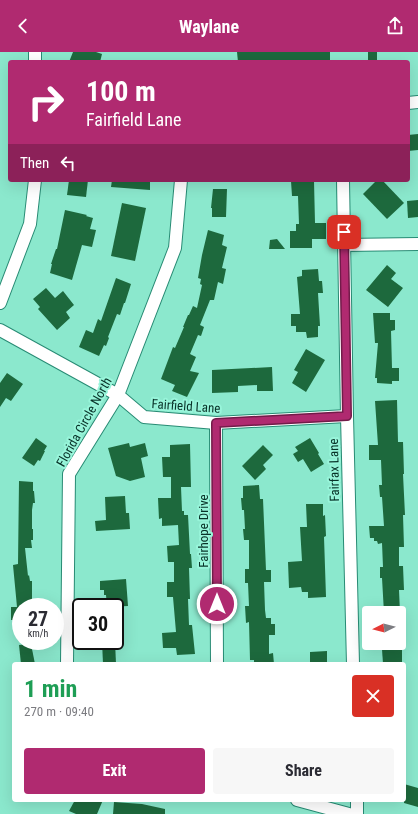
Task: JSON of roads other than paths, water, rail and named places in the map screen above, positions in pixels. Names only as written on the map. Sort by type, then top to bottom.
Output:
[{"type":"street","points":[[0,302],[30,224],[35,182]]},
{"type":"street","name":"Florida Circle North","points":[[66,662],[69,474],[118,395],[175,248],[181,182]]},
{"type":"street","name":"Fairfax Lane","points":[[343,182],[347,416],[354,662]]},
{"type":"street","points":[[344,245],[418,244]]},
{"type":"street","name":"Fairfield Lane","points":[[0,330],[118,395],[144,417],[216,423],[347,416]]},
{"type":"street","name":"Fairhope Drive","points":[[216,423],[217,662]]},
{"type":"street","points":[[304,802],[349,814]]},
{"type":"street","points":[[357,802],[357,814]]}]
